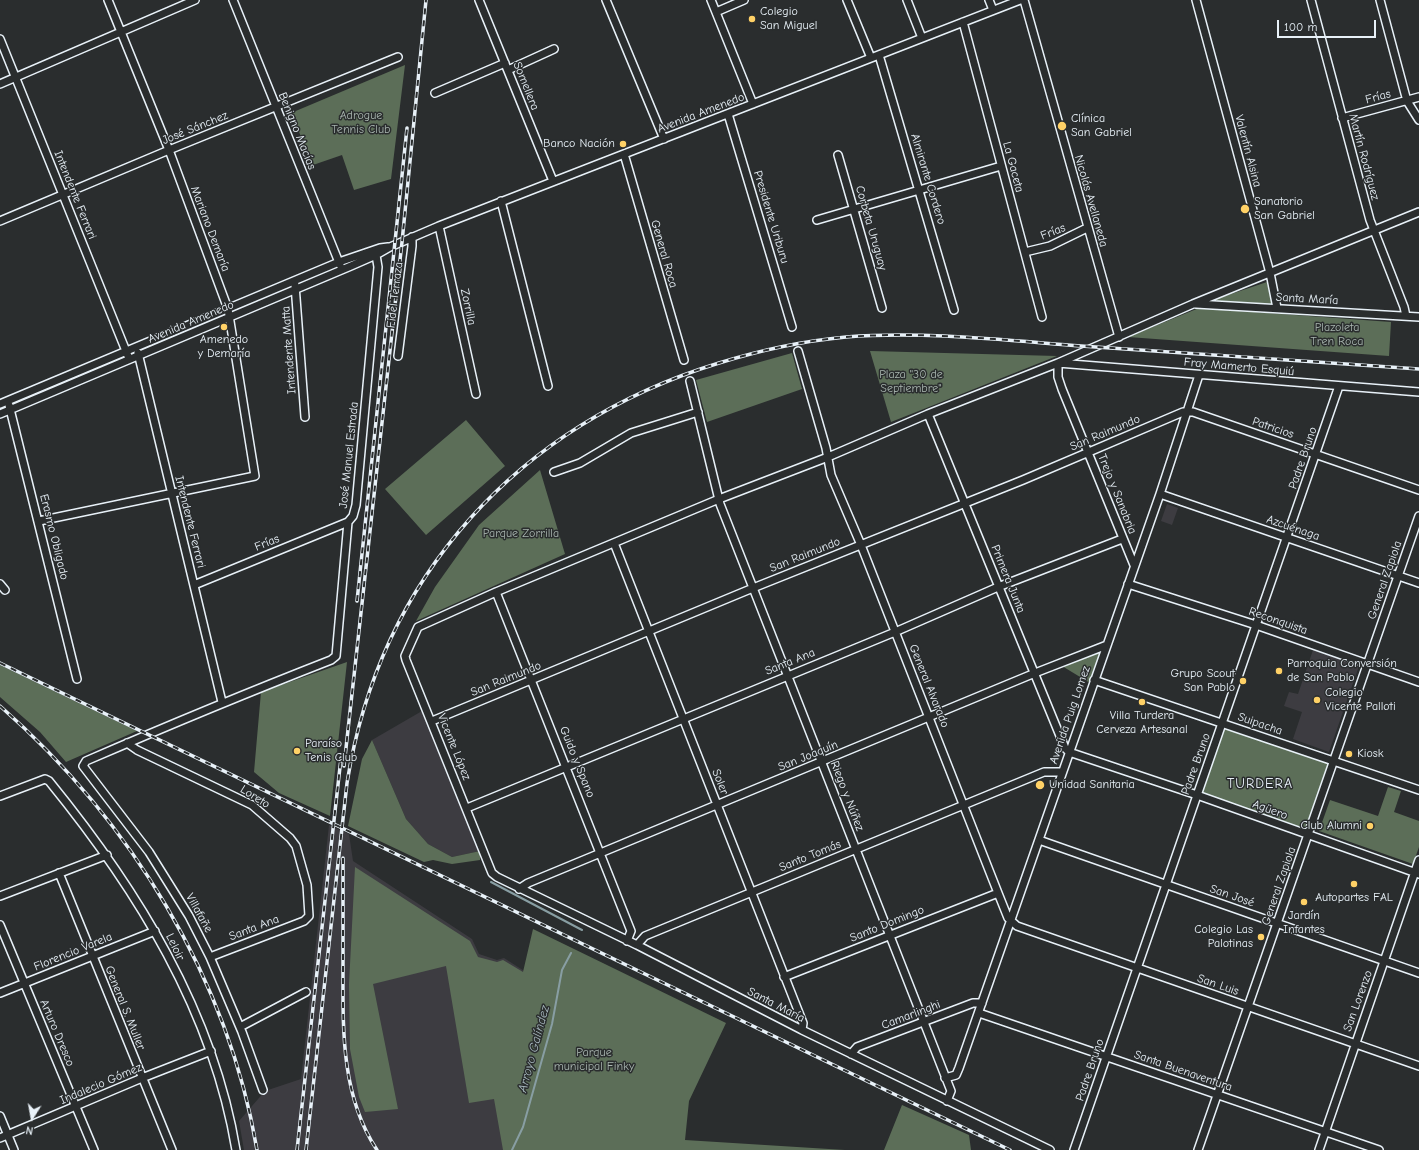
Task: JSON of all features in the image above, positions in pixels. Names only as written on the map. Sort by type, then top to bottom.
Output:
[{"type":"street","name":"Mariano Demaría","points":[[108,0],[169,150],[231,316],[255,476],[172,495]]},
{"type":"street","points":[[0,84],[122,33],[195,0]]},
{"type":"street","name":"Benigno Macías","points":[[233,0],[342,270]]},
{"type":"street","name":"Somellera","points":[[479,0],[553,181]]},
{"type":"street","points":[[606,0],[664,139]]},
{"type":"street","points":[[710,0],[753,104]]},
{"type":"street","points":[[716,12],[744,0]]},
{"type":"street","points":[[848,0],[871,58]]},
{"type":"street","points":[[907,0],[922,38]]},
{"type":"street","points":[[989,0],[993,10]]},
{"type":"street","name":"Avenida Amenedo","points":[[0,414],[342,270],[439,226],[1020,0]]},
{"type":"street","name":"Nicolás Avellaneda","points":[[1024,0],[1087,228],[1119,337]]},
{"type":"street","name":"Valentín Alsina","points":[[1196,0],[1270,273],[1277,308]]},
{"type":"street","name":"Martín Rodríguez","points":[[1311,0],[1373,230],[1406,316]]},
{"type":"street","points":[[1380,0],[1407,101],[1419,120]]},
{"type":"street","name":"La Gaceta","points":[[963,22],[1042,317]]},
{"type":"street","name":"Intendente Ferrari","points":[[0,39],[129,360]]},
{"type":"street","points":[[508,70],[554,49]]},
{"type":"street","name":"Almirante Cordero","points":[[879,55],[920,190],[954,310]]},
{"type":"street","name":"José Sánchez","points":[[0,221],[63,196],[169,150],[398,57]]},
{"type":"street","points":[[435,93],[505,63]]},
{"type":"street","name":"Frías","points":[[1342,118],[1419,97]]},
{"type":"street","name":"Presidente Uriburu","points":[[728,114],[792,327]]},
{"type":"street","name":"General Roca","points":[[624,154],[684,360]]},
{"type":"street","name":"Corbeta Uruguay","points":[[838,155],[882,308]]},
{"type":"street","points":[[817,220],[1001,166]]},
{"type":"street","points":[[501,201],[548,386]]},
{"type":"street","points":[[496,592],[719,499],[828,457],[928,414],[1058,363],[1193,304],[1419,212]]},
{"type":"street","name":"Zorrilla","points":[[439,226],[476,394]]},
{"type":"street","name":"Frías","points":[[1025,252],[1050,246],[1087,228]]},
{"type":"street","name":"Fidel Terraza","points":[[398,356],[412,238]]},
{"type":"street","name":"Avenida Amenedo","points":[[0,404],[127,352],[338,262],[380,248],[390,247]]},
{"type":"street","name":"José Manuel Estrada","points":[[222,702],[331,660],[336,656],[348,522],[353,516],[356,505],[378,267],[376,255]]},
{"type":"street","name":"Intendente Matta","points":[[295,281],[305,417]]},
{"type":"street","name":"Santa María","points":[[1193,304],[1419,317]]},
{"type":"street","name":"Intendente Ferrari","points":[[136,348],[222,702]]},
{"type":"street","points":[[798,351],[828,457]]},
{"type":"street","name":"Fray Mamerto Esquiú","points":[[1058,363],[1419,392]]},
{"type":"street","name":"Trejo y Sanabria","points":[[1058,363],[1058,377],[1062,390],[1122,539],[1134,565]]},
{"type":"street","name":"Avenida Puig Lomez","points":[[946,1078],[953,1076],[958,1072],[1160,494],[1199,375]]},
{"type":"street","points":[[690,381],[719,499]]},
{"type":"street","name":"Padre Bruno","points":[[1074,1150],[1339,386]]},
{"type":"street","name":"Erasmo Obligado","points":[[8,401],[77,679]]},
{"type":"street","name":"San Raimundo","points":[[432,720],[1188,411]]},
{"type":"street","name":"Patricios","points":[[1188,411],[1419,490]]},
{"type":"street","points":[[554,472],[580,463],[631,433],[698,412]]},
{"type":"street","name":"Primera Junta","points":[[928,414],[1065,748],[1069,752]]},
{"type":"street","name":"General Alvarado","points":[[828,457],[831,475],[861,544],[998,893],[1011,922]]},
{"type":"street","name":"Azcuénaga","points":[[1160,494],[1419,583]]},
{"type":"street","points":[[39,521],[172,495]]},
{"type":"street","name":"Riego y Núñez","points":[[719,499],[888,935],[951,1091],[947,1101]]},
{"type":"street","name":"General Zapiola","points":[[1198,1150],[1219,1094],[1419,516]]},
{"type":"street","name":"Frías","points":[[194,585],[348,522]]},
{"type":"street","name":"Santa Ana","points":[[467,808],[567,768],[682,718],[895,632],[998,587],[1122,539]]},
{"type":"street","name":"Soler","points":[[614,543],[803,1022],[802,1030]]},
{"type":"street","points":[[0,584],[5,590]]},
{"type":"street","name":"Reconquista","points":[[1128,584],[1256,625],[1419,682]]},
{"type":"street","name":"Vicente López","points":[[494,875],[405,656],[418,627],[496,592]]},
{"type":"street","name":"Guido y Spano","points":[[496,592],[631,931],[627,941]]},
{"type":"street","name":"San Joaquín","points":[[519,889],[528,883],[1035,673],[1107,645]]},
{"type":"street","name":"Suipacha","points":[[1094,680],[1223,722],[1419,790]]},
{"type":"street","points":[[127,743],[222,702]]},
{"type":"street","name":"Villafañe","points":[[127,743],[86,761],[83,766],[160,869],[189,916],[210,957],[240,1027],[263,1090]]},
{"type":"street","name":"Loreto","points":[[127,743],[137,750],[252,805],[290,838],[296,846],[307,885],[309,916],[306,920]]},
{"type":"street","name":"Agüero","points":[[1069,752],[1197,795],[1308,836],[1417,873]]},
{"type":"street","name":"Santo Tomás","points":[[637,945],[645,936],[856,850],[963,804],[1044,772],[1062,772]]},
{"type":"street","name":"Leloir","points":[[0,796],[45,779],[52,785],[107,855],[155,931],[212,1051],[235,1150]]},
{"type":"street","name":"San José","points":[[1039,840],[1419,972]]},
{"type":"street","points":[[0,896],[107,855]]},
{"type":"street","name":"San Lorenzo","points":[[1319,1150],[1354,1044],[1417,873],[1419,860]]},
{"type":"street","name":"General S. Muller","points":[[59,873],[172,1150]]},
{"type":"street","name":"Santa María","points":[[494,875],[519,889],[637,945],[802,1030],[1050,1150]]},
{"type":"street","name":"Santo Domingo","points":[[784,977],[998,893]]},
{"type":"street","name":"Santa Ana","points":[[210,957],[306,920]]},
{"type":"street","name":"San Luis","points":[[1011,922],[1137,969],[1419,1066]]},
{"type":"street","name":"Arturo Dresco","points":[[0,925],[94,1150]]},
{"type":"street","name":"Florencio Varela","points":[[0,993],[155,931]]},
{"type":"street","points":[[240,1027],[306,992]]},
{"type":"street","name":"Camarlinghi","points":[[851,1054],[857,1047],[973,1003],[982,1003]]},
{"type":"street","name":"Santa Buenaventura","points":[[979,1013],[1379,1150]]},
{"type":"street","name":"Indalecio Gómez","points":[[0,1138],[142,1078],[212,1051]]},
{"type":"street","points":[[0,1116],[14,1150]]},
{"type":"shaded area","points":[[1167,504],[1178,508],[1172,525],[1161,521]]},
{"type":"shaded area","name":"Colegio Vicente Palloti","points":[[1313,650],[1359,666],[1329,752],[1293,739],[1302,712],[1284,706],[1289,692],[1298,694]]},
{"type":"shaded area","points":[[422,711],[480,851],[452,857],[428,844],[406,819],[372,740]]},
{"type":"shaded area","points":[[329,825],[349,834],[353,861],[472,939],[479,954],[497,960],[504,958],[532,976],[505,1150],[244,1150],[239,1121],[265,1091],[301,1079]]},
{"type":"green space","name":"Adrogue Tennis Club","points":[[405,65],[391,179],[354,190],[342,155],[313,165],[291,113]]},
{"type":"green space","points":[[1267,282],[1272,304],[1210,301]]},
{"type":"green space","name":"Plazoleta Tren Roca","points":[[1199,308],[1391,322],[1389,356],[1128,337]]},
{"type":"green space","name":"Plaza \"30 de Septiembre\"","points":[[870,351],[1057,356],[891,422]]},
{"type":"green space","points":[[792,353],[802,389],[707,422],[696,380]]},
{"type":"green space","points":[[466,420],[505,466],[426,535],[385,489]]},
{"type":"green space","name":"Parque Zorrilla","points":[[540,470],[565,554],[416,621],[435,587],[479,525]]},
{"type":"green space","points":[[1102,652],[1090,683],[1062,666]]},
{"type":"green space","name":"Paraíso Tenis Club","points":[[347,662],[330,816],[279,793],[254,772],[261,692]]},
{"type":"green space","points":[[0,665],[137,731],[66,762],[40,732],[0,697]]},
{"type":"green space","points":[[1223,722],[1335,761],[1308,836],[1197,795]]},
{"type":"green space","points":[[372,740],[406,819],[428,844],[452,857],[480,851],[480,860],[452,864],[433,860],[424,862],[348,826],[362,759]]},
{"type":"green space","name":"Club Alumni","points":[[1388,787],[1401,791],[1394,812],[1419,821],[1419,847],[1413,864],[1319,831],[1330,800],[1378,816]]},
{"type":"green space","name":"Parque municipal Finky","points":[[355,867],[470,941],[478,957],[497,962],[503,960],[523,972],[533,929],[726,1023],[689,1101],[685,1140],[845,1150],[503,1150],[494,1099],[469,1103],[446,966],[373,984],[398,1109],[365,1112],[359,1097],[350,1049],[349,984]]},
{"type":"green space","points":[[902,1105],[969,1135],[971,1150],[884,1150]]},
{"type":"waterway","name":"Arroyo Galíndez","points":[[491,882],[582,930]]},
{"type":"waterway","name":"Arroyo Galíndez","points":[[512,1150],[523,1127],[552,1024],[562,970],[571,953]]},
{"type":"railway","points":[[344,766],[402,242],[426,0]]},
{"type":"railway","points":[[357,601],[407,128]]},
{"type":"railway","points":[[306,1150],[347,783],[364,708],[391,639],[426,575],[470,518],[522,468],[581,425],[647,390],[719,363],[751,354],[814,341],[875,335],[964,337],[1419,369]]},
{"type":"railway","points":[[0,663],[1010,1150]]},
{"type":"railway","points":[[0,706],[47,751],[91,799],[131,851],[166,906],[197,964],[223,1024],[243,1086],[257,1150]]},
{"type":"railway","points":[[297,1150],[341,758]]},
{"type":"railway","points":[[343,858],[343,1010],[346,1059],[356,1106],[365,1128],[377,1150]]},
{"type":"place","name":"Colegio San Miguel","points":[[752,19]]},
{"type":"place","name":"Clínica San Gabriel","points":[[1062,126]]},
{"type":"place","name":"Banco Nación","points":[[623,144]]},
{"type":"place","name":"Sanatorio San Gabriel","points":[[1245,209]]},
{"type":"place","name":"Amenedo y Demaría","points":[[224,327]]},
{"type":"place","name":"Parroquia Conversión de San Pablo","points":[[1279,671]]},
{"type":"place","name":"Grupo Scout San Pablo","points":[[1243,681]]},
{"type":"place","name":"Colegio Vicente Palloti","points":[[1317,700]]},
{"type":"place","name":"Villa Turdera Cerveza Artesanal","points":[[1142,702]]},
{"type":"place","name":"Paraíso Tenis Club","points":[[297,751]]},
{"type":"place","name":"Kiosk","points":[[1349,754]]},
{"type":"place","name":"Unidad Sanitaria","points":[[1040,785]]},
{"type":"place","name":"Club Alumni","points":[[1370,826]]},
{"type":"place","name":"Autopartes FAL","points":[[1354,884]]},
{"type":"place","name":"Jardín Infantes","points":[[1304,902]]},
{"type":"place","name":"Colegio Las Palotinas","points":[[1261,937]]},
{"type":"district","name":"TURDERA","points":[[1260,784]]}]
